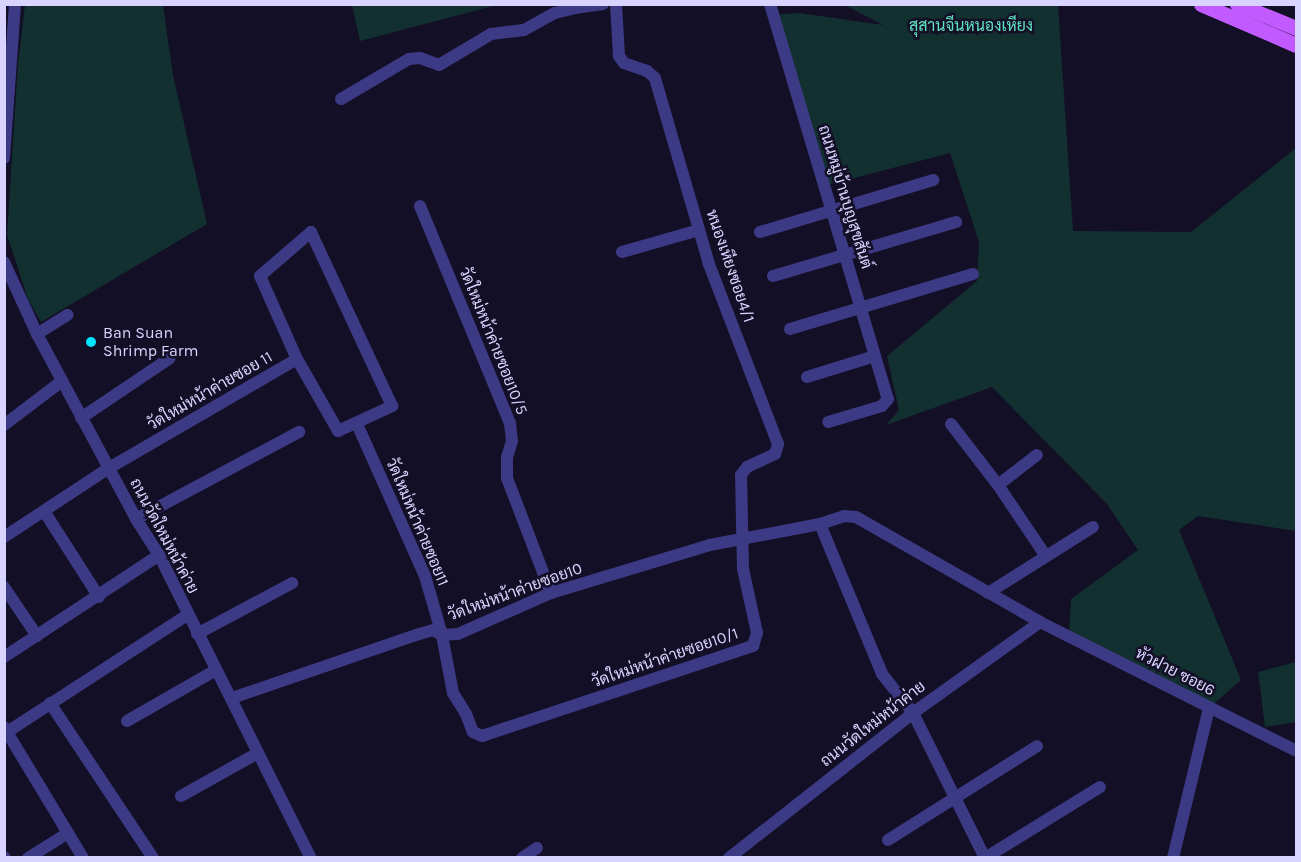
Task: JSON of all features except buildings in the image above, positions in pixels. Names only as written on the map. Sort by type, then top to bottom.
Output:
[{"type":"main road","points":[[1201,4],[1296,45]]},
{"type":"main road","points":[[1237,4],[1296,28]]},
{"type":"street","points":[[4,158],[9,26],[15,4]]},
{"type":"street","points":[[340,99],[409,59],[420,58],[439,65],[491,34],[524,30],[555,13],[603,4]]},
{"type":"street","name":"หนองเหียงซอย4/1","points":[[616,4],[620,56],[624,63],[648,71],[655,78],[709,264],[778,444],[775,454],[747,467],[741,475],[743,538]]},
{"type":"street","name":"ถนนหมู่บ้านบุญสุขสันต์","points":[[770,4],[888,399],[882,406],[828,422]]},
{"type":"street","points":[[759,232],[933,180]]},
{"type":"street","name":"วัดใหม่หน้าค่ายซอย10/5","points":[[420,206],[510,423],[512,441],[507,457],[507,478],[551,593]]},
{"type":"street","points":[[772,276],[956,222]]},
{"type":"street","points":[[622,252],[699,230]]},
{"type":"street","points":[[297,359],[260,276],[312,232],[392,406],[357,424]]},
{"type":"street","name":"ถนนวัดใหม่หน้าค่าย","points":[[4,262],[37,333],[81,418],[136,519],[159,555],[187,615],[232,698],[311,858]]},
{"type":"street","points":[[790,329],[973,274]]},
{"type":"street","points":[[37,333],[68,315]]},
{"type":"street","points":[[807,377],[875,356]]},
{"type":"street","points":[[81,418],[170,358]]},
{"type":"street","name":"วัดใหม่หน้าค่ายซอย 11","points":[[4,537],[109,468],[297,359],[338,431],[357,424]]},
{"type":"street","points":[[4,425],[62,381]]},
{"type":"street","name":"วัดใหม่หน้าค่ายซอย11","points":[[357,424],[425,576],[442,635],[453,693],[466,714],[473,732],[482,736]]},
{"type":"street","points":[[951,424],[998,485],[1045,555]]},
{"type":"street","points":[[136,519],[299,432]]},
{"type":"street","points":[[998,485],[1037,455]]},
{"type":"street","points":[[44,511],[99,597]]},
{"type":"street","name":"หัวฝาย ซอย6","points":[[820,524],[844,516],[856,517],[1040,622],[1296,751]]},
{"type":"street","points":[[820,524],[882,674],[913,713],[985,858],[1100,787]]},
{"type":"street","name":"วัดใหม่หน้าค่ายซอย10","points":[[232,698],[433,630],[442,635],[458,634],[551,593],[710,545],[820,524]]},
{"type":"street","points":[[988,593],[1045,555],[1093,527]]},
{"type":"street","name":"วัดใหม่หน้าค่ายซอย10/1","points":[[482,736],[753,645],[757,633],[743,569],[743,538]]},
{"type":"street","points":[[4,657],[99,597],[159,555]]},
{"type":"street","points":[[197,634],[292,583]]},
{"type":"street","points":[[4,587],[37,636]]},
{"type":"street","points":[[83,858],[6,731],[187,615]]},
{"type":"street","name":"ถนนวัดใหม่หน้าค่าย","points":[[729,858],[913,713],[1040,622]]},
{"type":"street","points":[[127,721],[216,670]]},
{"type":"street","points":[[50,703],[153,858]]},
{"type":"street","points":[[1173,858],[1209,708]]},
{"type":"street","points":[[888,840],[1037,746]]},
{"type":"street","points":[[181,796],[258,753]]},
{"type":"street","points":[[28,858],[68,833]]},
{"type":"street","points":[[522,858],[537,848]]},
{"type":"green space","points":[[352,4],[497,5],[360,41]]},
{"type":"green space","points":[[25,5],[163,5],[173,75],[207,224],[41,322],[28,299],[7,235],[18,64]]},
{"type":"green space","name":"สุสานจีนหนองเหียง","points":[[845,5],[1058,5],[1073,231],[1191,232],[1296,148],[1296,531],[1198,516],[1179,530],[1241,680],[1209,708],[1069,636],[1071,599],[1138,550],[1107,504],[992,387],[886,425],[899,410],[887,356],[977,281],[979,242],[950,153],[824,186],[773,15],[799,13],[883,25]]},
{"type":"green space","points":[[1296,662],[1296,722],[1265,727],[1258,672]]},
{"type":"place","name":"Ban Suan Shrimp Farm","points":[[91,342]]}]
